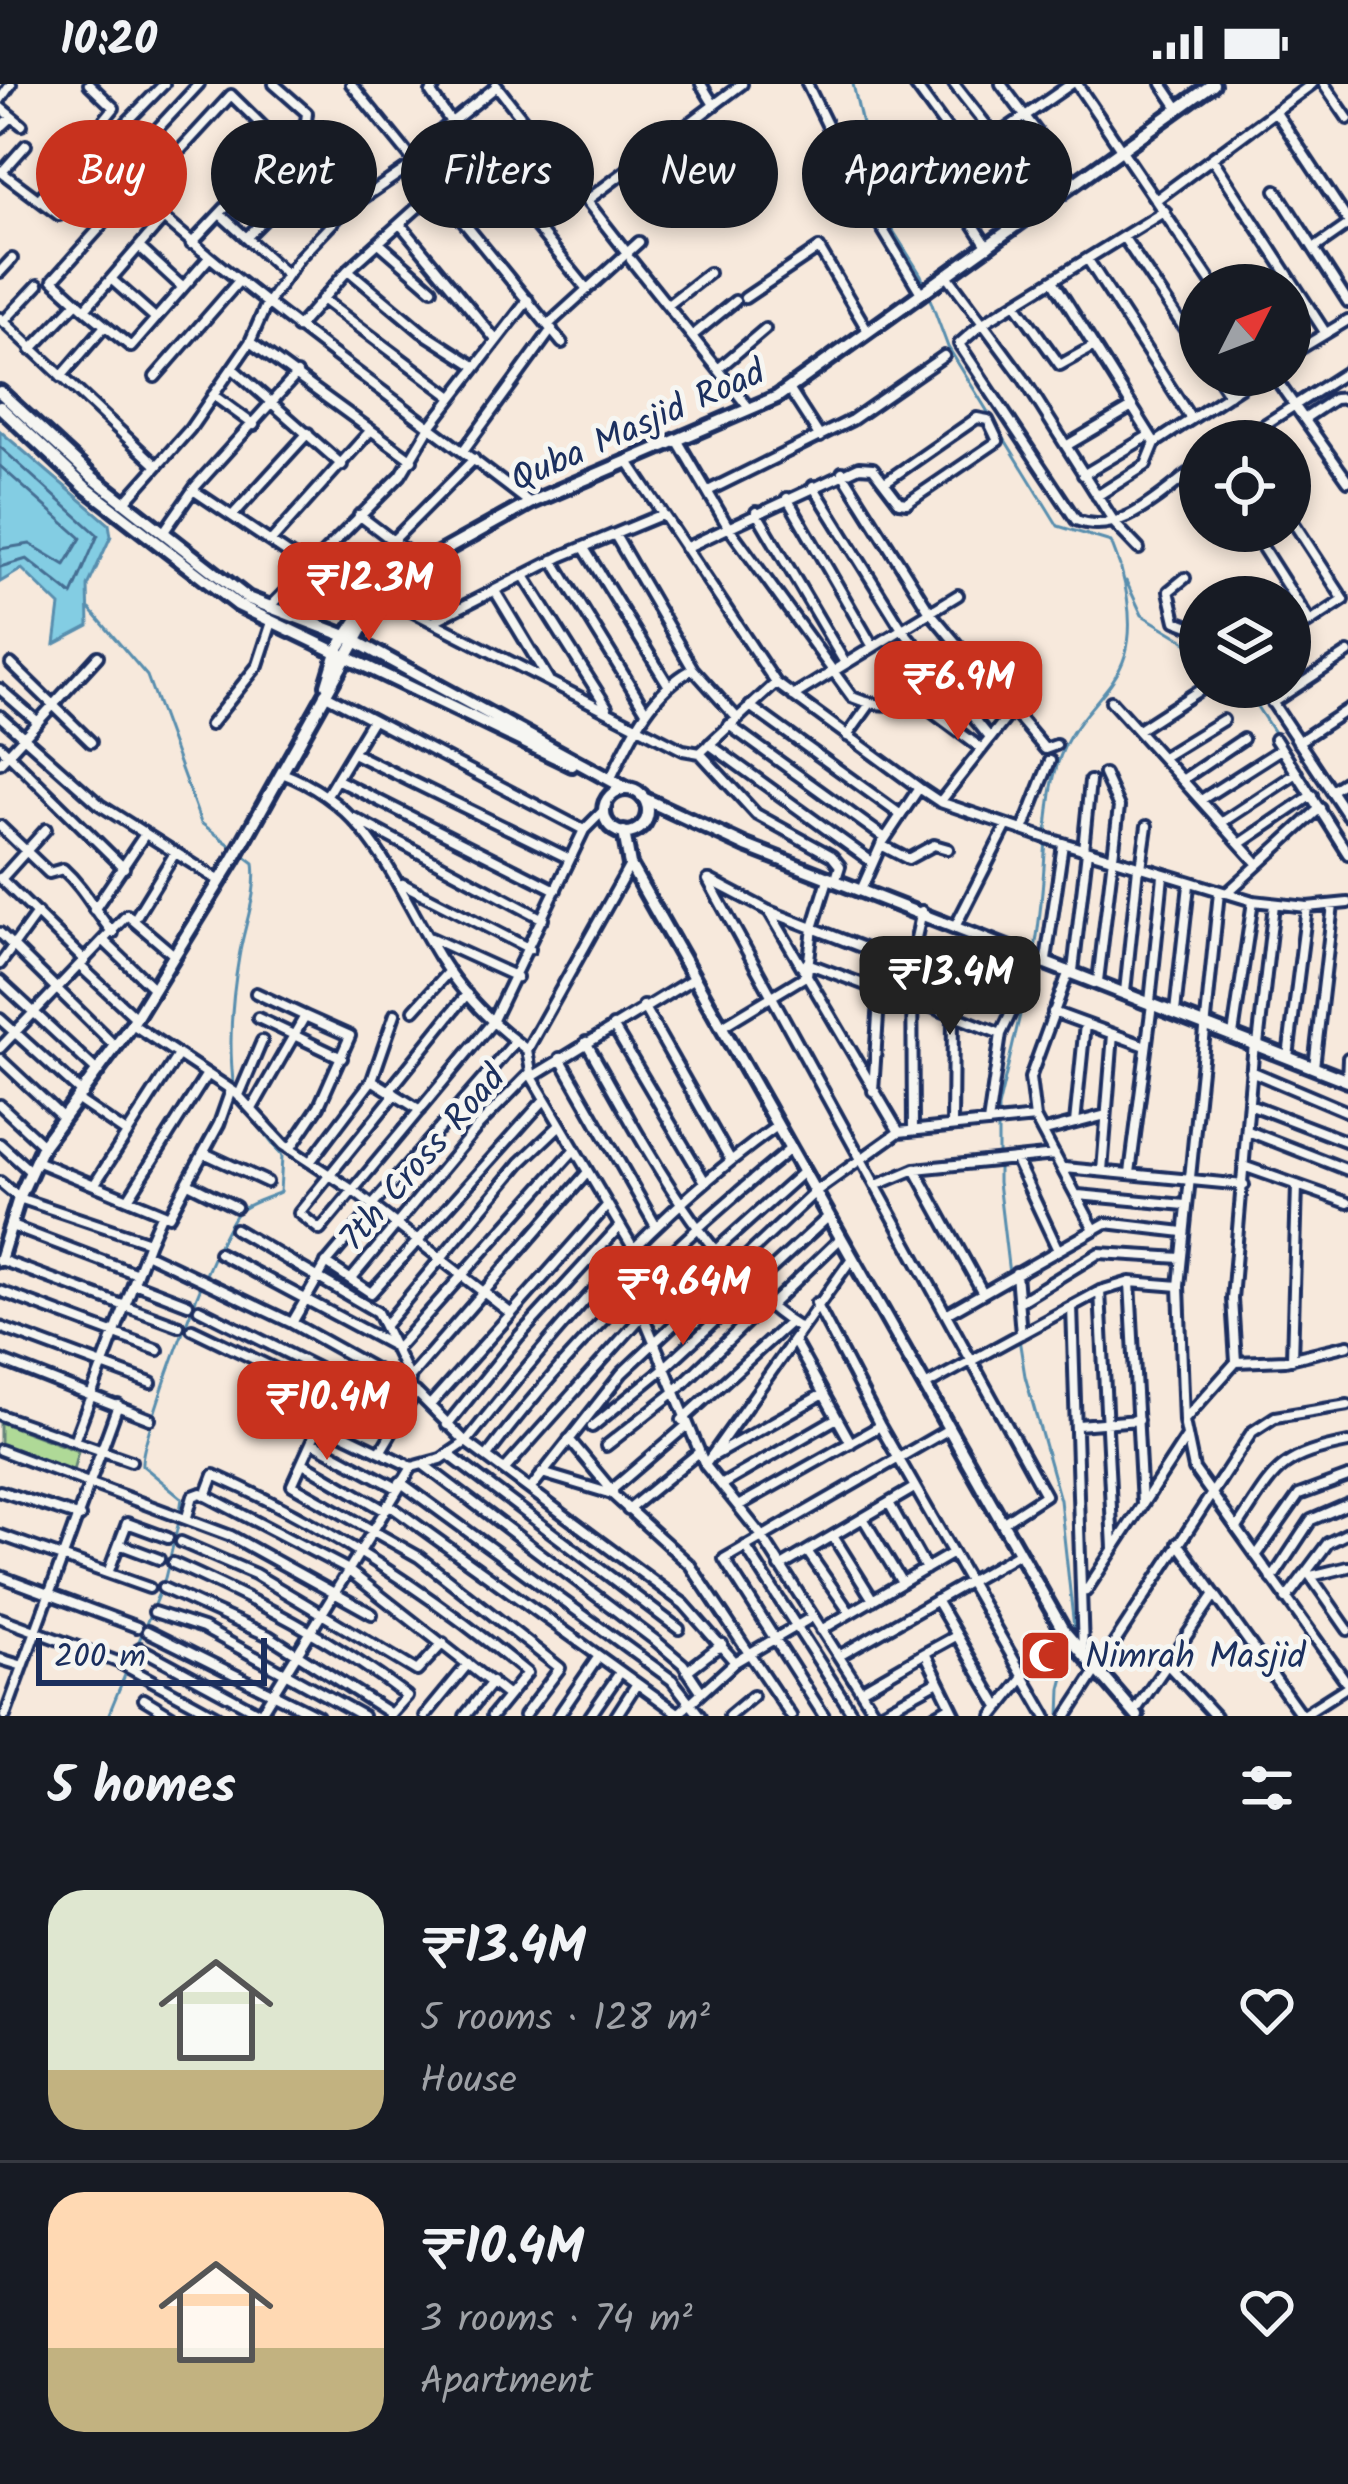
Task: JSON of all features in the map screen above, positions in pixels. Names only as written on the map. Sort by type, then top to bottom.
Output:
[{"type":"street","points":[[11,84],[0,104],[22,125]]},
{"type":"street","points":[[89,84],[114,109],[106,120]]},
{"type":"street","points":[[130,120],[164,84]]},
{"type":"street","points":[[163,120],[199,84]]},
{"type":"street","points":[[274,84],[309,117],[306,120]]},
{"type":"street","points":[[351,84],[401,144]]},
{"type":"street","points":[[436,84],[431,93],[450,120]]},
{"type":"street","points":[[701,84],[714,105]]},
{"type":"street","points":[[594,195],[742,84]]},
{"type":"street","points":[[807,84],[860,192],[921,294]]},
{"type":"street","points":[[914,84],[940,120]]},
{"type":"street","points":[[954,84],[981,120]]},
{"type":"street","points":[[1001,84],[1077,186]]},
{"type":"street","points":[[1019,120],[1074,84],[1199,264]]},
{"type":"street","points":[[1162,84],[1179,109]]},
{"type":"street","name":"Quba Masjid Road","points":[[1072,189],[1214,84]]},
{"type":"street","points":[[1156,199],[1312,84]]},
{"type":"street","points":[[1324,84],[1348,119]]},
{"type":"street","points":[[453,120],[496,85],[523,120]]},
{"type":"street","points":[[187,141],[231,95],[257,120]]},
{"type":"street","points":[[1275,111],[1348,223],[1314,249]]},
{"type":"street","points":[[0,128],[11,117]]},
{"type":"street","points":[[26,145],[1,171],[36,197]]},
{"type":"street","points":[[1212,158],[1325,332]]},
{"type":"street","points":[[125,502],[250,343],[286,274],[343,212],[401,172]]},
{"type":"street","points":[[1276,190],[1348,302]]},
{"type":"street","points":[[594,211],[749,410]]},
{"type":"street","points":[[1165,211],[982,323],[959,344],[1069,514],[1096,528],[1116,525],[1179,480]]},
{"type":"street","points":[[190,244],[211,223]]},
{"type":"street","points":[[297,328],[348,270],[401,225]]},
{"type":"street","points":[[103,228],[53,280],[130,347],[208,259]]},
{"type":"street","points":[[31,350],[111,279],[155,228]]},
{"type":"street","points":[[171,228],[530,503]]},
{"type":"street","points":[[235,228],[286,274]]},
{"type":"street","points":[[246,238],[256,228]]},
{"type":"street","points":[[403,228],[496,340]]},
{"type":"street","points":[[469,228],[562,343]]},
{"type":"street","points":[[537,228],[586,288]]},
{"type":"street","points":[[976,228],[988,247]]},
{"type":"street","name":"Quba Masjid Road","points":[[220,881],[343,651],[383,592],[422,562],[530,503],[679,443],[788,389],[1017,228]]},
{"type":"street","points":[[1124,238],[1179,320]]},
{"type":"street","points":[[463,451],[550,327],[586,288],[629,257],[639,242]]},
{"type":"street","points":[[379,243],[432,289]]},
{"type":"street","points":[[139,247],[181,286]]},
{"type":"street","points":[[692,336],[819,248],[868,331]]},
{"type":"street","points":[[0,272],[12,259]]},
{"type":"street","points":[[1088,260],[1191,419]]},
{"type":"street","points":[[348,270],[422,332],[475,366]]},
{"type":"street","points":[[667,305],[709,273]]},
{"type":"street","points":[[943,278],[982,323],[1116,525],[1139,549]]},
{"type":"street","points":[[111,279],[154,317]]},
{"type":"street","points":[[1054,282],[1152,439],[1145,465],[1097,496]]},
{"type":"street","points":[[155,377],[238,283]]},
{"type":"street","points":[[38,285],[2,320],[156,465]]},
{"type":"street","points":[[322,299],[452,397]]},
{"type":"street","points":[[269,608],[412,460],[429,428],[528,300]]},
{"type":"street","points":[[1016,304],[1060,365],[1094,346]]},
{"type":"street","points":[[1311,341],[1348,320]]},
{"type":"street","points":[[61,377],[105,326]]},
{"type":"street","points":[[718,369],[764,329]]},
{"type":"street","points":[[250,343],[412,460]]},
{"type":"street","points":[[708,491],[820,437],[944,356]]},
{"type":"street","points":[[232,368],[276,401],[342,465]]},
{"type":"street","points":[[1273,420],[1348,371]]},
{"type":"street","points":[[162,534],[193,490],[297,374]]},
{"type":"street","points":[[788,389],[820,437]]},
{"type":"street","points":[[0,392],[162,534],[269,608],[351,639],[644,800],[1347,1080],[1348,1058]]},
{"type":"street","points":[[213,395],[254,425]]},
{"type":"street","points":[[1083,475],[1227,396]]},
{"type":"street","points":[[1291,396],[1348,481]]},
{"type":"street","points":[[1307,417],[1334,399],[1348,398]]},
{"type":"street","points":[[0,407],[86,487],[192,572],[272,622],[592,770]]},
{"type":"street","points":[[1066,446],[1132,407]]},
{"type":"street","points":[[685,548],[842,472],[870,466],[885,482],[907,503],[998,436],[988,420],[977,418],[885,482]]},
{"type":"street","points":[[271,541],[371,430]]},
{"type":"street","points":[[232,516],[308,433]]},
{"type":"street","points":[[679,443],[727,525],[852,697],[870,704],[916,700],[938,680]]},
{"type":"street","points":[[343,591],[474,459]]},
{"type":"street","points":[[629,463],[776,683],[940,802],[1189,885],[1253,901],[1306,908],[1348,903]]},
{"type":"street","points":[[842,472],[930,612],[1045,749],[1056,745]]},
{"type":"street","points":[[813,486],[938,680],[990,738]]},
{"type":"street","points":[[193,490],[308,567]]},
{"type":"street","points":[[787,498],[873,646]]},
{"type":"street","points":[[756,512],[845,663]]},
{"type":"street","points":[[359,514],[422,562]]},
{"type":"street","points":[[434,621],[553,560],[662,515]]},
{"type":"street","points":[[615,534],[693,669],[733,721],[908,859],[934,844],[948,849]]},
{"type":"street","points":[[1311,547],[1346,598],[1311,621]]},
{"type":"street","points":[[584,548],[667,683]]},
{"type":"street","points":[[553,560],[646,711]]},
{"type":"street","points":[[524,576],[608,708]]},
{"type":"street","points":[[1179,582],[1169,591],[1170,608],[1179,622]]},
{"type":"street","points":[[495,591],[549,680]]},
{"type":"street","points":[[383,592],[700,753],[756,814],[832,856],[840,866],[813,928],[807,975]]},
{"type":"street","points":[[793,696],[958,596]]},
{"type":"street","points":[[210,725],[258,664],[272,622]]},
{"type":"street","points":[[1311,677],[1348,653]]},
{"type":"street","points":[[0,763],[4,750],[38,722],[98,656]]},
{"type":"street","points":[[10,664],[91,742]]},
{"type":"street","points":[[610,780],[646,711],[667,683],[693,669]]},
{"type":"street","points":[[700,753],[776,683]]},
{"type":"street","points":[[0,689],[38,722]]},
{"type":"street","points":[[325,689],[372,720],[584,830]]},
{"type":"street","points":[[916,700],[982,749]]},
{"type":"street","points":[[1111,700],[1257,863]]},
{"type":"street","points":[[847,736],[870,704]]},
{"type":"street","points":[[1138,730],[1179,704]]},
{"type":"street","points":[[750,706],[901,815]]},
{"type":"street","points":[[1275,708],[1348,816]]},
{"type":"street","points":[[1298,742],[1348,709]]},
{"type":"street","points":[[940,802],[1011,712]]},
{"type":"street","points":[[0,716],[26,734],[100,805],[220,881],[134,1021],[44,1145],[19,1198],[14,1227],[0,1260],[179,1326]]},
{"type":"street","points":[[328,793],[372,720]]},
{"type":"street","points":[[1163,757],[1223,720]]},
{"type":"street","points":[[1182,780],[1243,739]]},
{"type":"street","points":[[709,744],[872,862]]},
{"type":"street","points":[[1201,800],[1278,744],[1348,854]]},
{"type":"street","points":[[4,750],[124,868]]},
{"type":"street","points":[[353,752],[570,860]]},
{"type":"street","points":[[1023,830],[1050,761]]},
{"type":"street","points":[[280,773],[328,793],[352,816],[399,882],[449,971],[491,1024],[527,1050]]},
{"type":"street","points":[[1221,823],[1297,773]]},
{"type":"street","points":[[1098,981],[1119,807],[1104,774]]},
{"type":"street","points":[[338,780],[556,890]]},
{"type":"street","points":[[1331,791],[1348,780]]},
{"type":"street","points":[[1090,782],[1071,970],[1030,1078],[1035,1118],[1094,1229]]},
{"type":"street","points":[[862,888],[883,841],[919,788]]},
{"type":"street","points":[[467,994],[299,1213],[320,1230],[491,1024],[584,830],[614,792],[627,789]]},
{"type":"street","points":[[1240,844],[1312,795]]},
{"type":"street","points":[[624,832],[646,820],[644,800]]},
{"type":"street","points":[[1178,1543],[1301,1716],[1348,1685],[1194,1469],[1184,1420],[1179,1286],[1204,1023],[1222,893],[1320,808]]},
{"type":"street","points":[[604,810],[608,823],[624,832]]},
{"type":"street","points":[[352,816],[543,920]]},
{"type":"street","points":[[956,925],[1007,825]]},
{"type":"street","points":[[0,826],[50,873],[63,869],[90,893],[94,910],[113,933]]},
{"type":"street","points":[[1126,992],[1147,826]]},
{"type":"street","points":[[46,829],[0,879],[134,1021],[235,1092],[290,1149],[351,1189],[509,1312]]},
{"type":"street","points":[[624,832],[629,865],[1063,1630],[1135,1714],[1215,1594]]},
{"type":"street","points":[[94,910],[143,836]]},
{"type":"street","points":[[1044,959],[1061,843]]},
{"type":"street","points":[[134,920],[175,853]]},
{"type":"street","points":[[629,865],[527,1050],[532,1075],[632,1246]]},
{"type":"street","points":[[1130,1173],[1163,876]]},
{"type":"street","points":[[1002,1523],[1045,1495],[708,880],[770,911],[882,955],[912,956],[1018,998]]},
{"type":"street","points":[[399,882],[530,949]]},
{"type":"street","points":[[1175,1012],[1189,885]]},
{"type":"street","points":[[1233,1035],[1253,901]]},
{"type":"street","points":[[1236,1362],[1232,1299],[1251,1071],[1274,904]]},
{"type":"street","points":[[1314,1067],[1333,904]]},
{"type":"street","points":[[1288,1057],[1306,908]]},
{"type":"street","points":[[770,911],[899,1132]]},
{"type":"street","points":[[913,1130],[912,956],[922,911]]},
{"type":"street","points":[[0,964],[37,913]]},
{"type":"street","points":[[0,1048],[127,916],[174,956]]},
{"type":"street","points":[[0,933],[116,1047]]},
{"type":"street","points":[[428,936],[517,977]]},
{"type":"street","points":[[105,942],[154,988]]},
{"type":"street","points":[[988,1124],[1001,1034],[1018,998],[1027,952]]},
{"type":"street","points":[[873,1093],[882,955]]},
{"type":"street","points":[[807,963],[880,990]]},
{"type":"street","points":[[414,1010],[449,971]]},
{"type":"street","points":[[721,1027],[807,975]]},
{"type":"street","name":"7th Cross Road","points":[[352,1278],[532,1075],[694,978]]},
{"type":"street","points":[[0,981],[98,1072]]},
{"type":"street","points":[[256,993],[350,1036],[343,1058],[290,1149]]},
{"type":"street","points":[[914,1000],[1001,1034]]},
{"type":"street","points":[[643,1006],[730,1159]]},
{"type":"street","points":[[1053,1012],[1143,1045]]},
{"type":"street","points":[[310,1162],[371,1080],[395,1014]]},
{"type":"street","points":[[253,1107],[305,1016]]},
{"type":"street","points":[[952,1125],[953,1016]]},
{"type":"street","points":[[258,1018],[343,1058]]},
{"type":"street","points":[[0,1019],[125,1132]]},
{"type":"street","points":[[1075,1124],[1085,1024]]},
{"type":"street","points":[[613,1026],[704,1180]]},
{"type":"street","points":[[1102,1171],[1113,1034]]},
{"type":"street","points":[[0,1144],[33,1166],[169,1216],[262,1041]]},
{"type":"street","points":[[292,1323],[326,1263],[515,1042]]},
{"type":"street","points":[[586,1042],[678,1200],[716,1248],[795,1325],[794,1341],[707,1461]]},
{"type":"street","points":[[94,1185],[178,1055]]},
{"type":"street","points":[[560,1058],[654,1224]]},
{"type":"street","points":[[0,1060],[64,1118]]},
{"type":"street","points":[[1251,1071],[1348,1112]]},
{"type":"street","points":[[128,1199],[207,1074]]},
{"type":"street","points":[[371,1080],[420,1110]]},
{"type":"street","points":[[326,1263],[371,1293],[545,1099]]},
{"type":"street","points":[[1249,1104],[1348,1142]]},
{"type":"street","points":[[0,1106],[44,1145]]},
{"type":"street","points":[[1045,1131],[1106,1115]]},
{"type":"street","points":[[532,1487],[622,1373],[815,1192],[861,1158],[899,1132],[1035,1118]]},
{"type":"street","points":[[386,1324],[437,1257],[560,1125]]},
{"type":"street","points":[[140,1648],[260,1715],[346,1568],[412,1468],[466,1442],[613,1265],[678,1200],[777,1126]]},
{"type":"street","points":[[1248,1131],[1348,1170]]},
{"type":"street","points":[[487,1456],[557,1365],[628,1289],[790,1149]]},
{"type":"street","points":[[397,1348],[574,1150]]},
{"type":"street","points":[[204,1153],[267,1182]]},
{"type":"street","points":[[877,1185],[915,1169],[1055,1155]]},
{"type":"street","points":[[1012,1161],[1058,1250]]},
{"type":"street","points":[[1246,1167],[1348,1203]]},
{"type":"street","points":[[1063,1168],[1244,1185]]},
{"type":"street","points":[[915,1169],[982,1293]]},
{"type":"street","points":[[506,1468],[643,1315],[803,1172]]},
{"type":"street","points":[[409,1378],[587,1173]]},
{"type":"street","points":[[0,1182],[19,1198],[149,1242]]},
{"type":"street","points":[[188,1183],[236,1207]]},
{"type":"street","points":[[1292,1358],[1297,1185]]},
{"type":"street","points":[[1077,1195],[1185,1205]]},
{"type":"street","points":[[430,1405],[606,1207]]},
{"type":"street","points":[[74,1441],[162,1213]]},
{"type":"street","points":[[592,1427],[663,1370],[829,1216]]},
{"type":"street","points":[[948,1313],[1106,1223],[1183,1232]]},
{"type":"street","points":[[14,1227],[188,1304]]},
{"type":"street","points":[[447,1426],[519,1336],[619,1228]]},
{"type":"street","points":[[235,1229],[377,1312],[416,1392]]},
{"type":"street","points":[[606,1445],[672,1394],[841,1238]]},
{"type":"street","points":[[1019,1302],[1099,1252],[1181,1258]]},
{"type":"street","points":[[219,1253],[397,1348]]},
{"type":"street","points":[[146,1254],[292,1323],[416,1392],[466,1442],[684,1604],[735,1662]]},
{"type":"street","points":[[613,1491],[795,1325],[852,1258]]},
{"type":"street","points":[[613,1265],[643,1315],[698,1453],[760,1535],[877,1716],[938,1681]]},
{"type":"street","points":[[1014,1275],[1020,1334]]},
{"type":"street","points":[[925,1386],[1100,1291],[1130,1282],[1179,1286]]},
{"type":"street","points":[[1130,1282],[1142,1504]]},
{"type":"street","points":[[1100,1291],[1113,1548]]},
{"type":"street","points":[[0,1292],[158,1350]]},
{"type":"street","points":[[817,1303],[896,1456],[1046,1716]]},
{"type":"street","points":[[1072,1306],[1085,1592],[1083,1656]]},
{"type":"street","points":[[199,1309],[405,1412]]},
{"type":"street","points":[[0,1327],[151,1383]]},
{"type":"street","points":[[192,1328],[396,1427]]},
{"type":"street","points":[[794,1341],[850,1443]]},
{"type":"street","points":[[1184,1420],[1236,1362],[1292,1358],[1348,1345]]},
{"type":"street","points":[[0,1360],[149,1419]]},
{"type":"street","points":[[382,1450],[416,1392]]},
{"type":"street","points":[[707,1461],[824,1394]]},
{"type":"street","points":[[1068,1716],[1259,1424],[1348,1405]]},
{"type":"street","points":[[5,1716],[118,1406]]},
{"type":"street","points":[[0,1414],[131,1461]]},
{"type":"street","points":[[721,1485],[837,1418]]},
{"type":"street","points":[[1078,1425],[1138,1420]]},
{"type":"street","points":[[412,1468],[320,1423],[292,1485],[419,1557],[560,1668],[524,1716]]},
{"type":"street","points":[[739,1506],[880,1426]]},
{"type":"street","points":[[824,1716],[724,1559],[949,1429]]},
{"type":"street","points":[[1085,1592],[1186,1438]]},
{"type":"street","points":[[569,1439],[628,1510],[690,1564],[791,1716]]},
{"type":"street","points":[[313,1442],[398,1485],[671,1681],[700,1716]]},
{"type":"street","points":[[1237,1528],[1284,1462],[1298,1453],[1348,1443]]},
{"type":"street","points":[[0,1450],[92,1480],[151,1508],[186,1516],[372,1614]]},
{"type":"street","points":[[628,1510],[698,1453]]},
{"type":"street","points":[[448,1454],[679,1629]]},
{"type":"street","points":[[303,1462],[386,1507],[677,1714],[750,1651],[812,1617]]},
{"type":"street","points":[[423,1464],[687,1670],[701,1691]]},
{"type":"street","points":[[542,1473],[613,1491]]},
{"type":"street","points":[[206,1496],[214,1475],[358,1549],[526,1673],[492,1716]]},
{"type":"street","points":[[1256,1556],[1300,1495],[1348,1477]]},
{"type":"street","points":[[780,1567],[914,1488]]},
{"type":"street","points":[[0,1491],[80,1517]]},
{"type":"street","points":[[186,1516],[193,1496],[206,1496],[346,1568],[508,1696]]},
{"type":"street","points":[[889,1503],[926,1569]]},
{"type":"street","points":[[1271,1579],[1311,1520],[1348,1504]]},
{"type":"street","points":[[863,1518],[902,1583]]},
{"type":"street","points":[[108,1573],[127,1523],[168,1538]]},
{"type":"street","points":[[1286,1599],[1328,1543],[1348,1532]]},
{"type":"street","points":[[0,1535],[148,1588]]},
{"type":"street","points":[[833,1536],[873,1600]]},
{"type":"street","points":[[181,1542],[321,1611],[417,1671],[443,1643]]},
{"type":"street","points":[[118,1544],[159,1559]]},
{"type":"street","points":[[745,1546],[854,1716]]},
{"type":"street","points":[[807,1551],[850,1613]]},
{"type":"street","points":[[839,1656],[1019,1553]]},
{"type":"street","points":[[821,1630],[951,1554]]},
{"type":"street","points":[[163,1588],[220,1610],[297,1652],[390,1715],[407,1696],[310,1630],[173,1563]]},
{"type":"street","points":[[1309,1573],[1346,1570]]},
{"type":"street","points":[[1309,1573],[1348,1630]]},
{"type":"street","points":[[0,1576],[142,1629],[318,1716]]},
{"type":"street","points":[[936,1600],[996,1711],[1025,1676]]},
{"type":"street","points":[[154,1612],[202,1628],[363,1716]]},
{"type":"street","points":[[0,1618],[118,1662],[217,1716]]},
{"type":"street","points":[[861,1690],[956,1636]]},
{"type":"street","points":[[687,1670],[722,1644]]},
{"type":"street","points":[[925,1653],[954,1711],[934,1716]]},
{"type":"street","points":[[0,1659],[22,1666]]},
{"type":"street","points":[[558,1716],[597,1659]]},
{"type":"street","points":[[425,1716],[468,1664]]},
{"type":"street","points":[[1167,1664],[1215,1716]]},
{"type":"street","points":[[590,1716],[620,1674]]},
{"type":"street","points":[[465,1716],[491,1682]]},
{"type":"street","points":[[616,1716],[636,1685]]},
{"type":"street","points":[[729,1716],[753,1696]]},
{"type":"street","points":[[144,1699],[172,1716]]},
{"type":"green space","points":[[0,1422],[78,1451],[73,1471],[0,1445]]},
{"type":"water","points":[[0,431],[109,524],[111,536],[88,586],[89,626],[55,644],[60,606],[22,569],[0,582]]},
{"type":"waterway","points":[[853,84],[882,213],[921,275],[948,347],[1058,526],[1111,542],[1120,566]]},
{"type":"waterway","points":[[1034,954],[1049,808],[1061,754],[1119,669],[1128,645],[1129,612],[1121,569]]},
{"type":"waterway","points":[[1126,581],[1142,615],[1179,637]]},
{"type":"waterway","points":[[90,609],[147,676],[201,823],[254,863],[232,1007],[234,1090]]},
{"type":"waterway","points":[[1258,708],[1348,845]]},
{"type":"waterway","points":[[1009,1274],[998,1182],[998,1108],[1032,964]]},
{"type":"waterway","points":[[180,1512],[182,1498],[142,1465],[153,1418],[228,1227],[242,1209],[280,1192],[282,1156],[237,1099]]},
{"type":"waterway","points":[[1010,1283],[1025,1376],[1060,1500],[1075,1637]]},
{"type":"waterway","points":[[108,1716],[165,1578],[179,1521]]},
{"type":"waterway","points":[[1060,1716],[1061,1689],[1072,1647]]},
{"type":"place","name":"Nimrah Masjid","points":[[1046,1655]]}]
